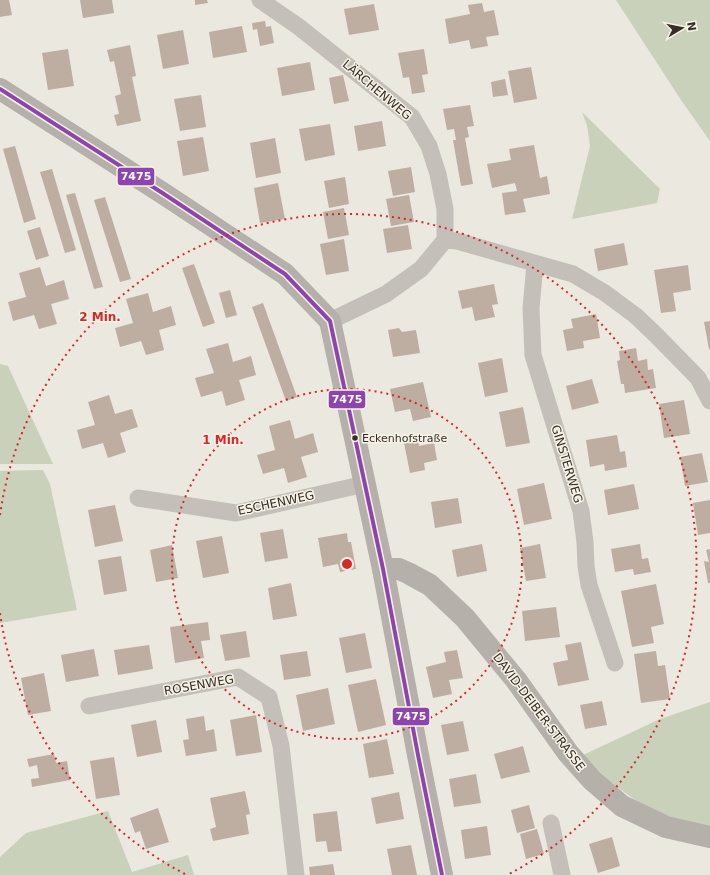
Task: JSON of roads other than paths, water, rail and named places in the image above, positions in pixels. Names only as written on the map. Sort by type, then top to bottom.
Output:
[{"type":"street","name":"LÄRCHENWEG","points":[[260,0],[299,27],[412,117],[429,146],[438,174],[445,209],[445,240]]},
{"type":"street","points":[[0,89],[164,194],[285,274],[330,321],[383,569],[442,875]]},
{"type":"street","points":[[330,321],[386,294],[421,269],[445,240],[457,241],[573,274],[604,293],[636,316],[657,336],[698,378],[710,401]]},
{"type":"street","name":"GINSTERWEG","points":[[535,264],[531,308],[533,355],[581,511],[589,585],[615,663]]},
{"type":"street","name":"ESCHENWEG","points":[[138,498],[236,513],[365,484]]},
{"type":"street","name":"DAVID-DEIBER-STRASSE","points":[[383,569],[400,569],[430,585],[465,618],[516,680],[568,753],[592,780],[622,806],[666,827],[710,837]]},
{"type":"street","name":"ROSENWEG","points":[[89,706],[238,677],[268,697],[281,746],[296,875]]},
{"type":"street","points":[[550,823],[562,875]]},
{"type":"place","name":"Eckenhofstraße","points":[[355,438]]}]
